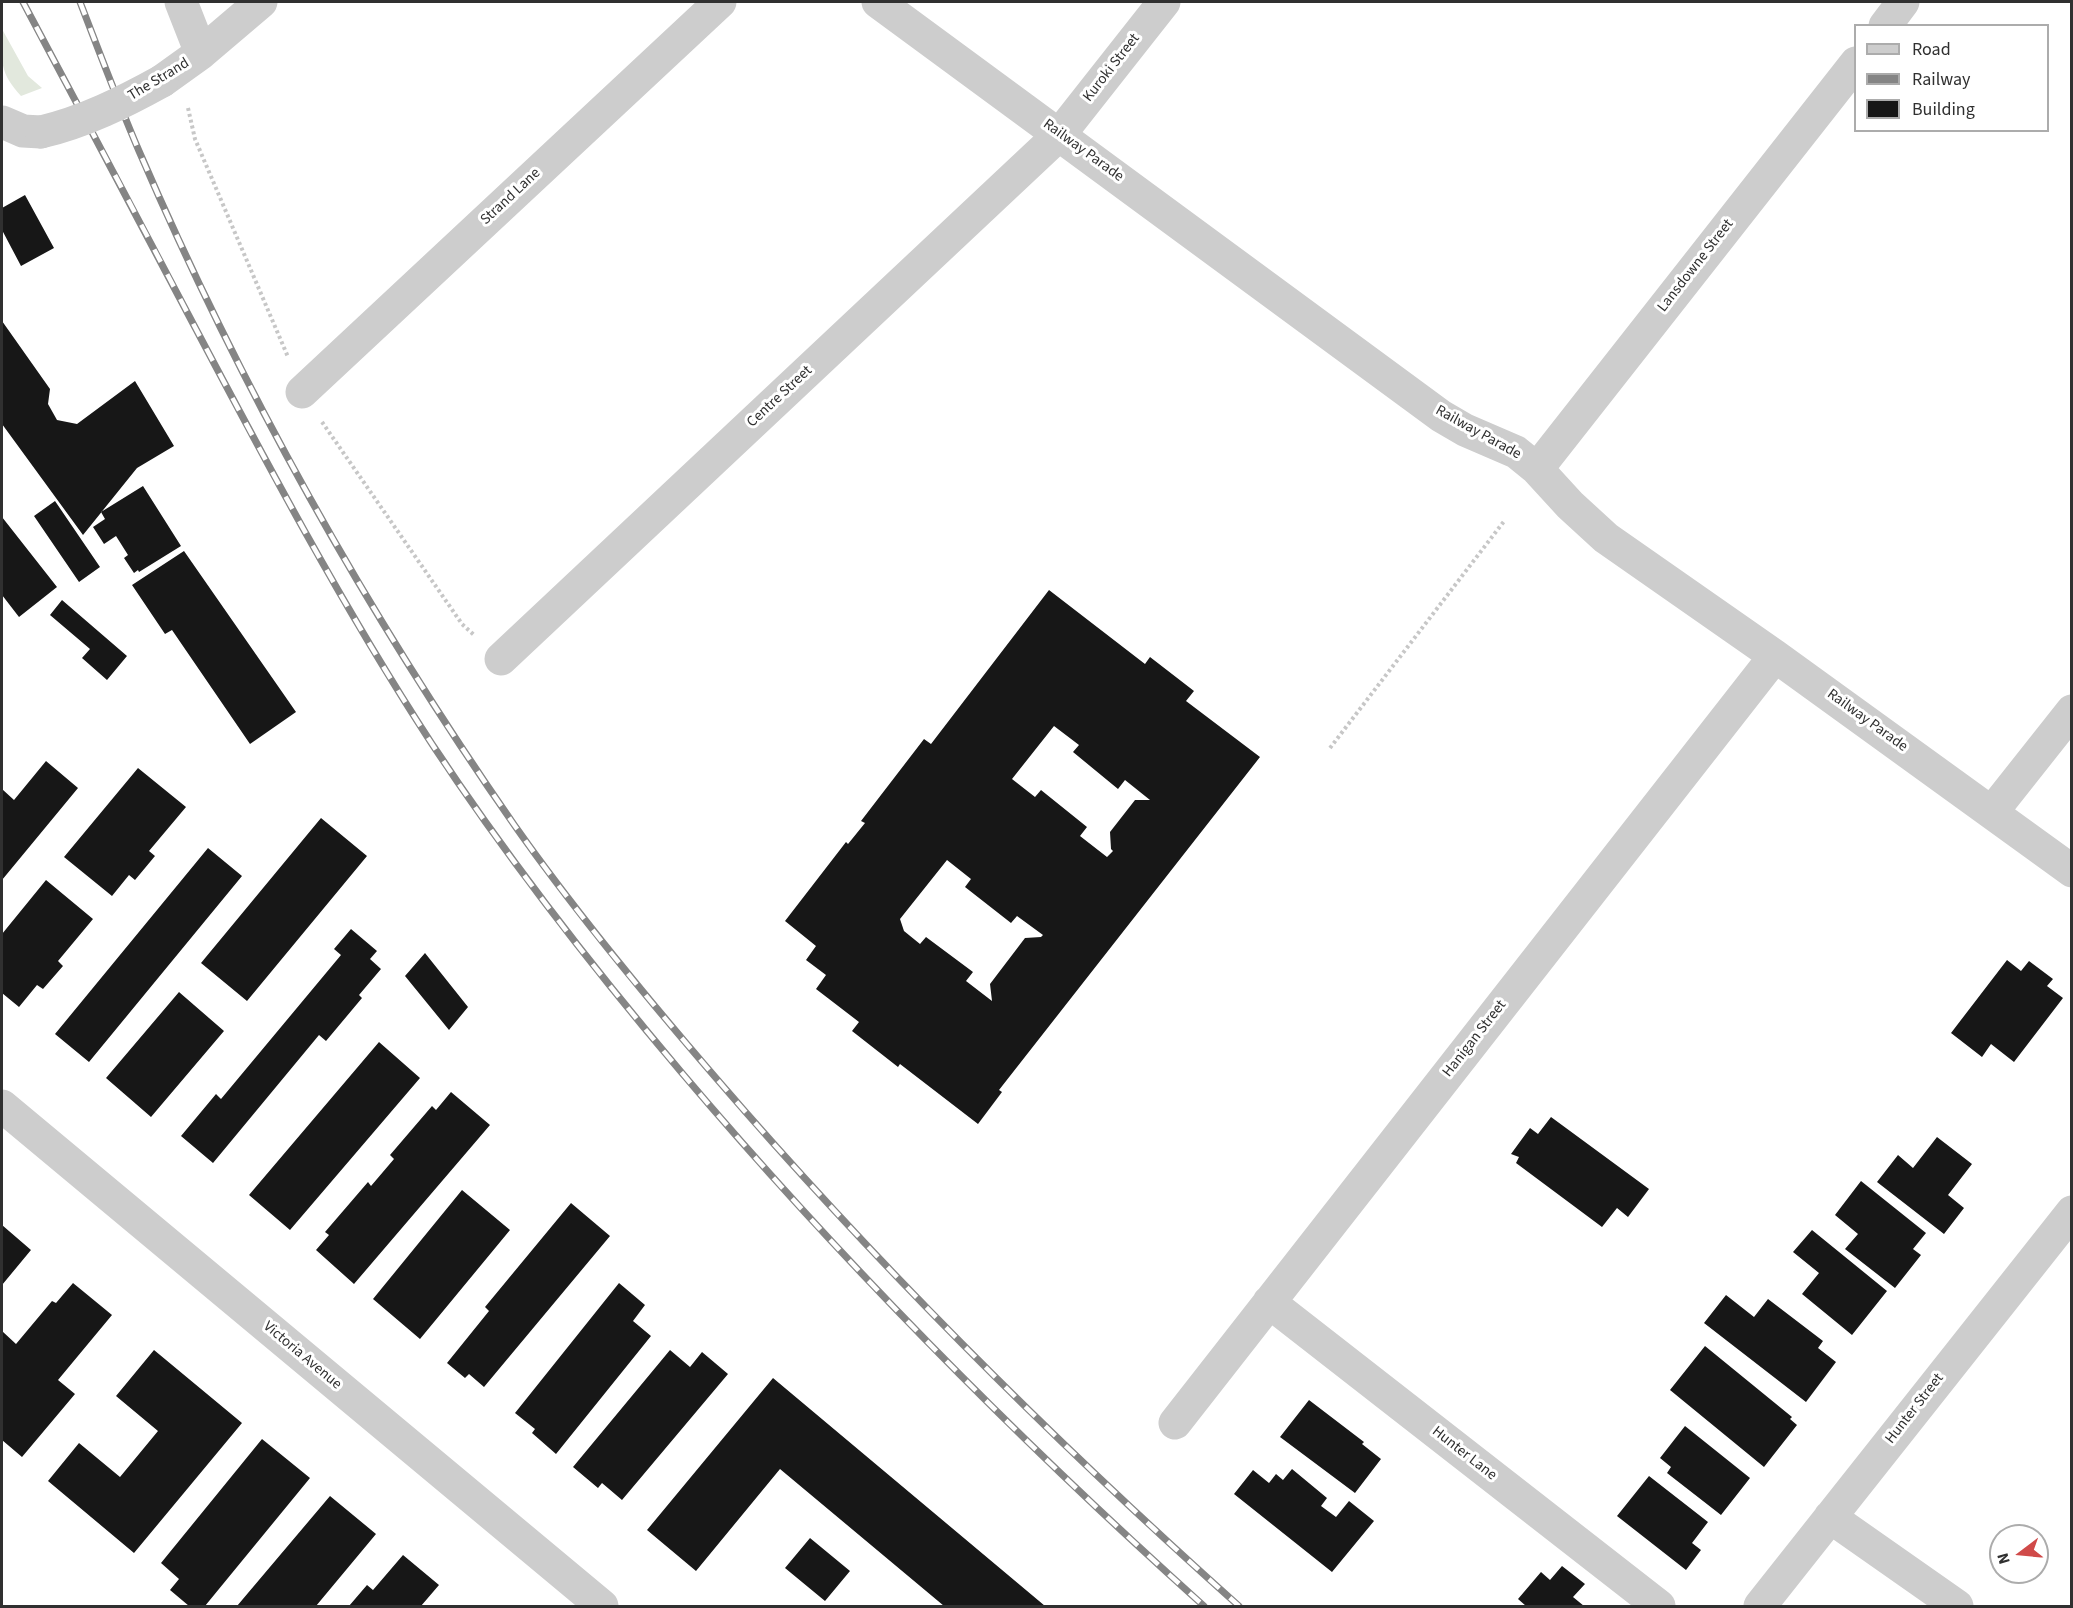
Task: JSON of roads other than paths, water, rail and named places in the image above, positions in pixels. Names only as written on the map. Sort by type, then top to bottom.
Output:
[{"type":"street","points":[[181,2],[201,53]]},
{"type":"street","name":"The Strand","points":[[2,122],[23,131],[41,132],[96,114],[162,81],[201,53],[261,2]]},
{"type":"street","name":"Strand Lane","points":[[302,392],[720,2]]},
{"type":"street","name":"Railway Parade","points":[[878,2],[1441,416],[1465,430],[1516,452],[1537,469],[1570,505],[1606,538],[1775,656],[2072,871]]},
{"type":"street","name":"Kuroki Street","points":[[1060,134],[1164,2]]},
{"type":"street","points":[[1887,24],[1904,2]]},
{"type":"street","name":"Lansdowne Street","points":[[1537,469],[1854,66]]},
{"type":"street","name":"Centre Street","points":[[501,659],[1060,134]]},
{"type":"street","name":"Hanigan Street","points":[[1175,1423],[1775,656]]},
{"type":"street","points":[[1992,812],[2072,711]]},
{"type":"street","name":"Victoria Avenue","points":[[2,1106],[602,1606]]},
{"type":"street","name":"Hunter Street","points":[[1760,1606],[2072,1212]]},
{"type":"street","name":"Hunter Lane","points":[[1269,1302],[1659,1606]]},
{"type":"street","points":[[1830,1517],[1957,1606]]},
{"type":"railway","points":[[23,2],[305,532],[367,639],[432,744],[521,871],[584,953],[682,1073],[805,1213],[1000,1415],[1204,1606]]},
{"type":"railway","points":[[80,2],[131,133],[178,239],[264,413],[358,582],[461,746],[515,826],[612,955],[716,1078],[840,1217],[1035,1416],[1239,1606]]}]
